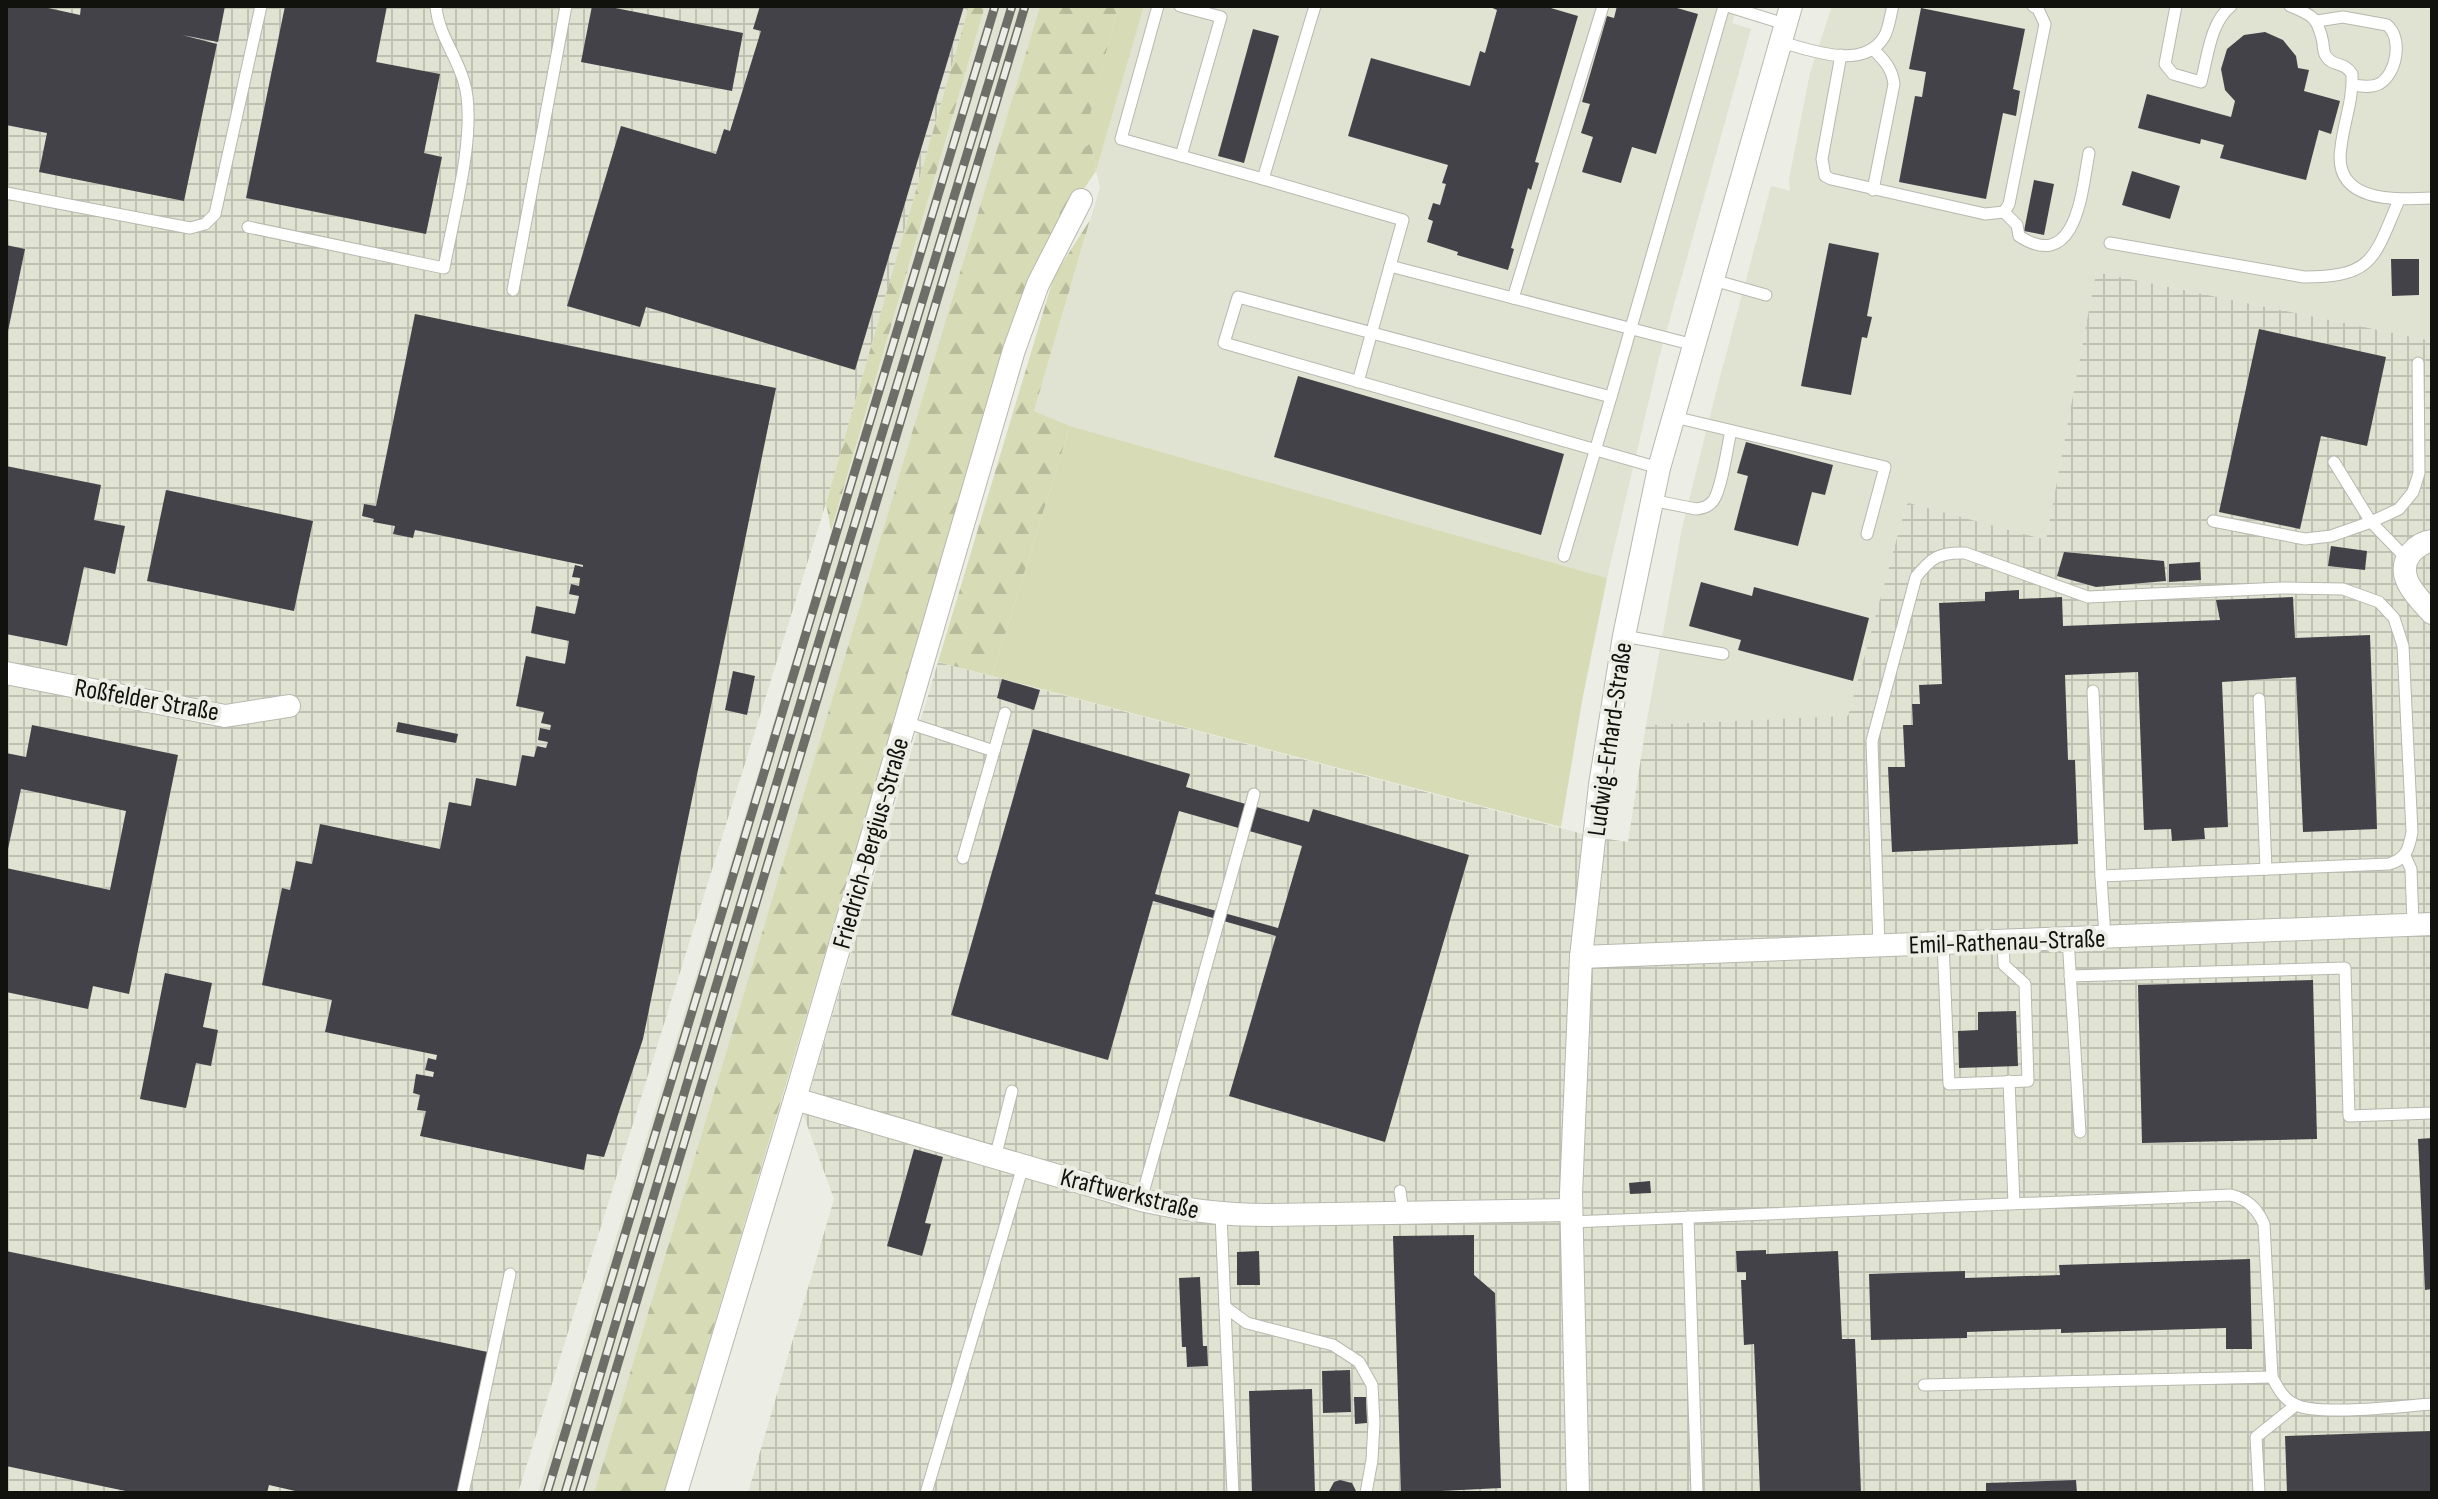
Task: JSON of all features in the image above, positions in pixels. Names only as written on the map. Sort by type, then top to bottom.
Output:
[{"type":"street","name":"Ludwig-Erhard-Straße","points":[[1578,1493],[1571,1216],[1581,957],[1600,785],[1624,636],[1651,500],[1786,24]]},
{"type":"street","name":"Friedrich-Bergius-Straße","points":[[676,1493],[1014,350],[1038,284],[1081,200]]},
{"type":"street","points":[[2432,541],[2423,542],[2407,559],[2405,573],[2409,586],[2432,613]]},
{"type":"street","name":"Roßfelder Straße","points":[[6,673],[225,716],[289,706]]},
{"type":"street","name":"Emil-Rathenau-Straße","points":[[1581,957],[2422,924]]},
{"type":"street","name":"Kraftwerkstraße","points":[[795,1099],[1188,1211],[1221,1215],[1571,1216]]},
{"type":"lane","points":[[6,193],[190,228],[205,224],[215,214],[261,6]]},
{"type":"lane","points":[[248,227],[444,268],[469,134],[465,83],[437,19],[436,6]]},
{"type":"lane","points":[[513,290],[566,6]]},
{"type":"lane","points":[[1158,6],[1121,139],[1403,220],[1358,382]]},
{"type":"lane","points":[[1180,6],[1221,17],[1181,156]]},
{"type":"lane","points":[[1263,179],[1315,6]]},
{"type":"lane","points":[[1513,298],[1603,6]]},
{"type":"lane","points":[[1564,556],[1726,6],[1786,24],[1841,55],[1859,55],[1873,49],[1885,36],[1893,6]]},
{"type":"lane","points":[[2004,212],[2009,204],[2045,24],[2038,9],[2033,6]]},
{"type":"lane","points":[[2176,6],[2165,64],[2173,74],[2201,82],[2216,24],[2229,7]]},
{"type":"lane","points":[[2290,6],[2317,21],[2325,55],[2333,63],[2349,68],[2352,74],[2351,105],[2340,150],[2342,168],[2348,181],[2358,190],[2380,198],[2432,198]]},
{"type":"lane","points":[[2317,21],[2343,17],[2387,25],[2393,30],[2397,43],[2386,79],[2368,87],[2353,85]]},
{"type":"lane","points":[[1873,49],[1888,64],[1894,84],[1873,190]]},
{"type":"lane","points":[[1841,55],[1822,168],[1825,176],[1873,190],[1985,214],[2004,212]]},
{"type":"lane","points":[[2004,212],[2017,225],[2019,236],[2042,245],[2056,244],[2067,236],[2076,220],[2089,153]]},
{"type":"lane","points":[[2110,243],[2304,277],[2349,274],[2365,264],[2378,249],[2399,200]]},
{"type":"lane","points":[[1390,266],[1694,345]]},
{"type":"lane","points":[[1713,280],[1766,295]]},
{"type":"lane","points":[[1611,397],[1238,297],[1224,343],[1659,468]]},
{"type":"lane","points":[[2213,521],[2305,539],[2331,536],[2399,509],[2413,492],[2419,473],[2418,363]]},
{"type":"lane","points":[[1674,417],[1885,467],[1867,534]]},
{"type":"lane","points":[[1651,500],[1696,509],[1711,503],[1717,493],[1731,431]]},
{"type":"lane","points":[[2334,462],[2371,522],[2407,559]]},
{"type":"lane","points":[[1879,946],[1872,741],[1916,577],[1929,561],[1948,552],[1965,553],[2088,597],[2282,588],[2343,589],[2379,602],[2394,618],[2403,646],[2412,832],[2405,856],[2389,864],[2101,876]]},
{"type":"lane","points":[[1624,636],[1723,654]]},
{"type":"lane","points":[[2093,691],[2105,937]]},
{"type":"lane","points":[[2259,699],[2266,869]]},
{"type":"lane","points":[[963,858],[1005,713]]},
{"type":"lane","points":[[905,722],[994,751]]},
{"type":"lane","points":[[1141,1200],[1254,794]]},
{"type":"lane","points":[[2405,856],[2411,869],[2422,924]]},
{"type":"lane","points":[[2068,938],[2080,1132]]},
{"type":"lane","points":[[1943,943],[1949,1084],[2028,1081],[2025,984],[2004,965],[2003,941]]},
{"type":"lane","points":[[2070,976],[2345,968],[2349,1116],[2432,1113]]},
{"type":"lane","points":[[2009,1081],[2014,1203]]},
{"type":"lane","points":[[995,1158],[1012,1091]]},
{"type":"lane","points":[[926,1493],[1023,1166]]},
{"type":"lane","points":[[1400,1191],[1403,1214]]},
{"type":"lane","points":[[1571,1216],[1688,1217],[2231,1195],[2246,1199],[2257,1210],[2264,1224],[2272,1377],[2280,1393],[2296,1405],[2326,1410],[2432,1404]]},
{"type":"lane","points":[[1221,1215],[1233,1493]]},
{"type":"lane","points":[[1688,1217],[1697,1493]]},
{"type":"lane","points":[[463,1493],[510,1274]]},
{"type":"lane","points":[[1225,1307],[1247,1323],[1333,1345],[1359,1362],[1372,1385],[1373,1448],[1366,1493]]},
{"type":"lane","points":[[1924,1385],[2272,1377]]},
{"type":"lane","points":[[2259,1493],[2256,1437],[2296,1405]]},
{"type":"shaded area","points":[[6,6],[969,6],[826,503],[518,1493],[6,1493]]},
{"type":"shaded area","points":[[985,6],[1040,6],[594,1493],[538,1493],[824,557]]},
{"type":"shaded area","points":[[1144,6],[1737,6],[1732,23],[1751,29],[1659,358],[1607,578],[1070,426],[1034,411],[1100,187],[1096,171]]},
{"type":"shaded area","points":[[1832,6],[2410,6],[2432,9],[2432,341],[2096,272],[2046,541],[1909,503],[1848,717],[1646,725],[1682,528],[1715,396],[1771,186],[1790,191],[1789,179],[1810,73]]},
{"type":"shaded area","points":[[2096,272],[2432,341],[2432,1493],[748,1493],[834,1199],[803,1114],[938,662],[1594,837],[1628,842],[1646,725],[1848,716],[1906,505],[1909,503],[2046,540]]},
{"type":"green space","points":[[969,6],[985,6],[831,531],[826,503]]},
{"type":"green space","points":[[1040,6],[1118,6],[1081,150],[1091,143],[1096,171],[1060,223],[934,588],[664,1493],[594,1493]]},
{"type":"green space","points":[[1118,6],[1144,6],[1096,171],[1091,143],[1080,152]]},
{"type":"green space","points":[[1090,220],[1034,411],[1070,426],[992,676],[938,662],[1054,276]]},
{"type":"green space","points":[[1070,426],[1607,578],[1561,827],[992,676]]},
{"type":"building","points":[[6,6],[39,6],[80,15],[81,6],[225,6],[218,42],[182,35],[217,44],[184,201],[39,172],[47,133],[6,125]]},
{"type":"building","points":[[285,6],[387,6],[376,62],[440,74],[424,153],[442,157],[426,234],[246,198]]},
{"type":"building","points":[[592,6],[743,33],[732,91],[581,62]]},
{"type":"building","points":[[760,6],[964,6],[855,370],[646,307],[640,327],[567,306],[621,126],[716,154],[724,129],[730,131],[761,31],[753,29]]},
{"type":"building","points":[[1488,6],[1544,6],[1578,16],[1535,162],[1539,163],[1531,190],[1528,188],[1511,248],[1514,249],[1508,270],[1457,255],[1458,252],[1427,242],[1433,221],[1428,219],[1433,203],[1440,205],[1448,165],[1348,136],[1371,58],[1470,86],[1480,51],[1485,53],[1497,10]]},
{"type":"building","points":[[1617,6],[1670,6],[1698,14],[1656,154],[1632,147],[1621,183],[1582,172],[1593,137],[1581,133],[1590,104],[1582,102],[1607,16],[1614,18]]},
{"type":"building","points":[[1921,8],[2025,29],[2013,89],[2020,91],[2016,116],[2003,113],[1986,199],[1899,182],[1915,96],[1922,97],[1926,72],[1909,69]]},
{"type":"building","points":[[1253,29],[1279,36],[1244,163],[1218,156]]},
{"type":"building","points":[[2265,32],[2283,40],[2296,56],[2298,68],[2309,70],[2304,91],[2340,101],[2331,134],[2319,130],[2306,180],[2220,158],[2224,145],[2201,139],[2200,144],[2138,128],[2147,94],[2231,117],[2235,101],[2225,90],[2221,69],[2227,49],[2244,35]]},
{"type":"building","points":[[2132,171],[2180,186],[2170,219],[2122,205]]},
{"type":"building","points":[[2034,180],[2054,184],[2044,235],[2024,231]]},
{"type":"building","points":[[1829,243],[1879,253],[1867,316],[1872,317],[1867,338],[1862,337],[1851,395],[1801,386]]},
{"type":"building","points":[[6,245],[25,249],[7,336],[6,336]]},
{"type":"building","points":[[2391,259],[2419,259],[2419,295],[2392,296]]},
{"type":"building","points":[[415,314],[776,388],[643,1039],[604,1157],[587,1154],[584,1170],[420,1136],[426,1111],[417,1110],[420,1095],[413,1093],[416,1074],[433,1077],[434,1072],[425,1070],[428,1058],[436,1060],[437,1055],[325,1032],[332,1000],[262,985],[282,888],[290,890],[296,861],[312,864],[320,824],[440,849],[449,802],[471,806],[476,778],[516,786],[522,755],[534,757],[537,746],[546,748],[548,742],[538,740],[540,728],[550,730],[551,725],[541,723],[544,712],[516,706],[526,656],[565,664],[569,641],[531,633],[536,606],[575,614],[579,596],[569,594],[571,584],[579,586],[580,578],[572,577],[575,565],[583,565],[415,530],[413,538],[393,534],[395,526],[373,522],[374,519],[362,516],[364,504],[376,506]]},
{"type":"building","points":[[2259,329],[2386,357],[2367,446],[2321,436],[2300,529],[2219,512]]},
{"type":"building","points":[[1298,376],[1564,454],[1541,535],[1274,457]]},
{"type":"building","points":[[1746,442],[1833,465],[1825,495],[1812,492],[1798,546],[1734,530],[1748,476],[1737,473]]},
{"type":"building","points":[[6,466],[101,485],[94,520],[125,526],[115,574],[84,567],[67,646],[6,634]]},
{"type":"building","points":[[166,490],[313,521],[294,611],[147,581]]},
{"type":"building","points":[[2331,546],[2367,551],[2365,570],[2328,566]]},
{"type":"building","points":[[2064,552],[2164,561],[2166,581],[2096,587],[2057,576]]},
{"type":"building","points":[[2200,562],[2201,580],[2169,582],[2169,564]]},
{"type":"building","points":[[1701,582],[1752,596],[1754,587],[1869,618],[1853,681],[1738,650],[1741,640],[1689,626]]},
{"type":"building","points":[[2019,590],[2019,599],[2062,597],[2063,626],[2220,620],[2216,600],[2293,597],[2295,638],[2370,635],[2377,829],[2303,832],[2296,677],[2222,682],[2228,827],[2204,828],[2205,839],[2172,841],[2171,829],[2144,830],[2138,672],[2065,675],[2068,760],[2075,760],[2078,844],[1892,852],[1888,767],[1905,767],[1903,725],[1913,725],[1912,704],[1920,704],[1919,685],[1942,684],[1939,603],[1985,601],[1985,592]]},
{"type":"building","points":[[733,671],[755,676],[747,715],[725,710]]},
{"type":"building","points":[[1002,679],[1040,690],[1034,710],[997,698]]},
{"type":"building","points":[[398,722],[458,734],[456,743],[396,732]]},
{"type":"building","points":[[32,725],[178,755],[129,994],[93,986],[88,1009],[6,992],[6,868],[110,890],[126,811],[21,789],[6,858],[6,753],[26,757]]},
{"type":"building","points":[[1033,729],[1190,774],[1186,787],[1309,822],[1313,809],[1469,855],[1385,1142],[1229,1096],[1276,936],[1153,901],[1108,1060],[951,1015]],"holes":[[[1179,811],[1302,846],[1278,928],[1155,894]]]},
{"type":"building","points":[[165,973],[212,983],[203,1027],[218,1030],[211,1066],[196,1063],[186,1108],[140,1099]]},
{"type":"building","points":[[2313,980],[2317,1139],[2142,1143],[2138,985]]},
{"type":"building","points":[[2016,1011],[2018,1066],[1959,1068],[1958,1031],[1978,1030],[1978,1012]]},
{"type":"building","points":[[2432,1138],[2432,1289],[2425,1290],[2418,1139]]},
{"type":"building","points":[[914,1149],[943,1157],[925,1223],[931,1224],[922,1256],[887,1246]]},
{"type":"building","points":[[1650,1181],[1651,1193],[1630,1194],[1629,1183]]},
{"type":"building","points":[[1474,1235],[1474,1275],[1495,1293],[1501,1488],[1401,1493],[1393,1236]]},
{"type":"building","points":[[1766,1250],[1766,1254],[1838,1251],[1842,1339],[1855,1339],[1861,1493],[1760,1493],[1754,1344],[1744,1345],[1741,1280],[1746,1280],[1746,1272],[1737,1272],[1736,1251]]},
{"type":"building","points":[[6,1251],[497,1354],[468,1493],[304,1493],[269,1485],[267,1493],[135,1493],[6,1466]]},
{"type":"building","points":[[1259,1251],[1260,1285],[1237,1285],[1237,1252]]},
{"type":"building","points":[[2250,1259],[2252,1349],[2226,1349],[2226,1328],[2061,1333],[2061,1329],[1967,1332],[1967,1338],[1871,1340],[1869,1274],[1965,1271],[1965,1278],[2060,1275],[2059,1265]]},
{"type":"building","points":[[1200,1277],[1203,1346],[1207,1346],[1208,1366],[1187,1367],[1186,1347],[1182,1347],[1179,1278]]},
{"type":"building","points":[[1350,1370],[1351,1412],[1323,1413],[1322,1371]]},
{"type":"building","points":[[1312,1389],[1315,1493],[1252,1493],[1249,1391]]},
{"type":"building","points":[[1354,1397],[1366,1397],[1367,1423],[1355,1424]]},
{"type":"building","points":[[2432,1431],[2432,1493],[2287,1493],[2285,1436]]},
{"type":"building","points":[[2076,1480],[2077,1493],[1986,1493],[1986,1483]]},
{"type":"building","points":[[1334,1482],[1352,1483],[1357,1493],[1328,1493]]},
{"type":"railway","points":[[547,1493],[995,6]]},
{"type":"railway","points":[[565,1493],[1012,6]]},
{"type":"railway","points":[[579,1493],[1025,6]]}]
